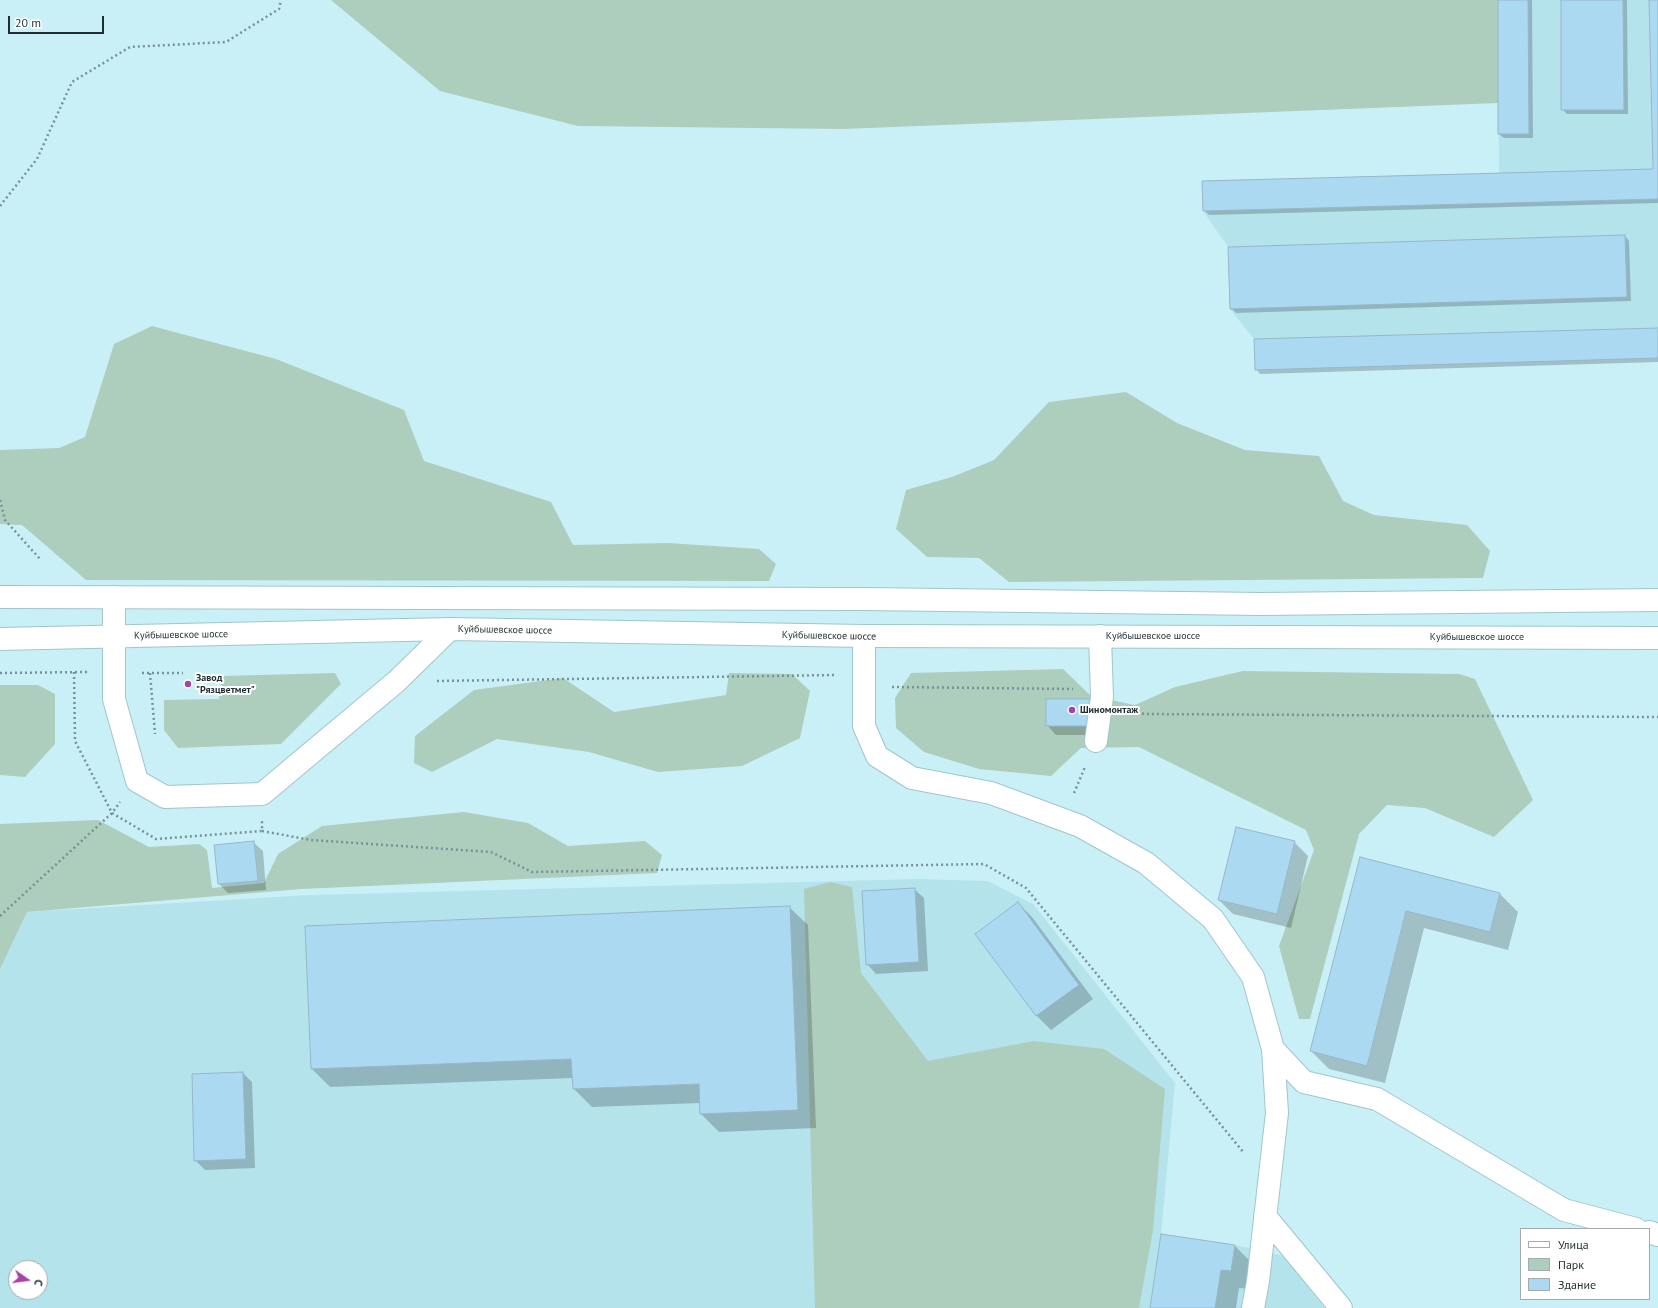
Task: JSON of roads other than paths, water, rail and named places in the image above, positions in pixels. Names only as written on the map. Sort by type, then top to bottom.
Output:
[{"type":"main road","points":[[0,597],[864,599],[1261,604],[1658,598]]},
{"type":"main road","points":[[114,597],[114,699],[137,781],[165,797],[262,794],[397,681],[450,629]]},
{"type":"main road","name":"Куйбышевское шоссе","points":[[0,639],[450,629],[864,636],[1658,638]]},
{"type":"main road","points":[[864,636],[864,726],[877,756],[912,778],[991,793],[1080,826],[1146,863],[1213,919],[1253,977],[1273,1049],[1277,1113],[1258,1281],[1258,1303]]},
{"type":"main road","points":[[1096,741],[1102,697],[1100,636]]},
{"type":"main road","points":[[1273,1049],[1304,1082],[1377,1099],[1564,1210],[1632,1228]]},
{"type":"main road","points":[[1265,1216],[1341,1308]]},
{"type":"place","name":"Завод \"Рязцветмет\"","points":[[188,684]]},
{"type":"place","name":"Шиномонтаж","points":[[1072,710]]}]
